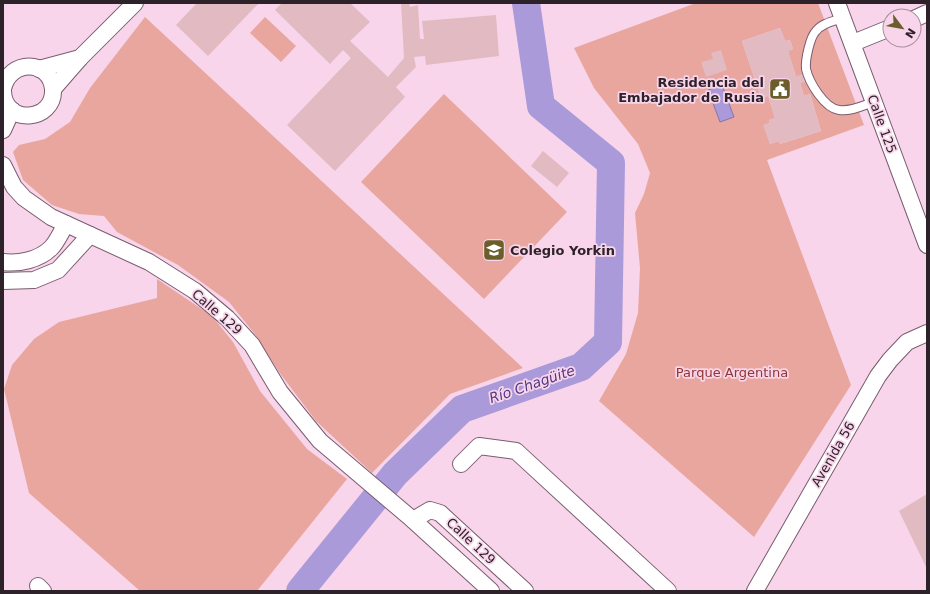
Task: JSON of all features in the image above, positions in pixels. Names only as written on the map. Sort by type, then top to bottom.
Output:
[{"type":"street","points":[[53,89],[80,58],[134,3]]},
{"type":"street","name":"Calle 125","points":[[837,3],[927,245]]},
{"type":"street","points":[[853,43],[882,31]]},
{"type":"street","points":[[39,69],[80,58]]},
{"type":"street","points":[[26,66],[32,66],[39,69],[46,74],[53,89],[49,105],[36,115],[19,115],[6,104],[3,96],[3,90],[8,73],[26,66]]},
{"type":"street","points":[[3,130],[12,110]]},
{"type":"street","name":"Calle 129","points":[[3,165],[14,187],[24,198],[51,218],[149,262],[195,291],[227,318],[252,344],[280,392],[320,441],[413,520],[490,591]]},
{"type":"street","points":[[3,262],[11,263],[34,259],[50,248],[66,224]]},
{"type":"street","points":[[3,281],[34,280],[58,270],[90,235]]},
{"type":"street","name":"Avenida 56","points":[[755,591],[878,376],[890,360],[907,342],[927,333]]},
{"type":"street","points":[[461,464],[479,446],[516,451],[668,591]]},
{"type":"street","name":"Calle 129","points":[[413,520],[430,510],[440,513],[525,591]]},
{"type":"lane","points":[[843,18],[821,26],[815,32],[810,43],[806,68],[812,85],[827,104],[837,110],[847,110],[874,102]]},
{"type":"green space","name":"Parque Argentina","points":[[696,3],[818,3],[864,125],[767,160],[851,385],[754,537],[599,401],[626,354],[638,313],[640,268],[635,213],[644,194],[650,173],[638,144],[594,88],[574,48]],"holes":[[[780,28],[785,41],[790,40],[793,49],[788,51],[796,77],[810,72],[812,79],[800,83],[804,96],[810,94],[821,131],[780,144],[779,141],[770,144],[764,125],[770,123],[769,120],[775,118],[768,96],[761,98],[742,41]]]},
{"type":"green space","points":[[145,17],[523,368],[450,394],[372,473],[316,421],[279,372],[254,333],[229,302],[178,265],[117,232],[104,216],[79,214],[52,205],[23,180],[13,152],[19,145],[45,139],[70,122],[90,88]]},
{"type":"green space","points":[[265,17],[296,46],[281,62],[250,33]]},
{"type":"green space","points":[[444,94],[567,212],[484,299],[361,182]]},
{"type":"green space","points":[[157,279],[212,316],[233,342],[260,391],[307,449],[347,479],[257,591],[140,591],[29,493],[4,389],[12,365],[34,339],[59,322],[157,298]]},
{"type":"shaded area","points":[[722,85],[734,117],[720,122],[708,90]]},
{"type":"building","points":[[197,3],[259,3],[208,56],[176,25]]},
{"type":"building","points":[[282,3],[350,3],[370,22],[350,41],[388,77],[404,58],[401,3],[409,3],[410,7],[418,5],[420,39],[424,39],[422,21],[496,15],[499,56],[426,65],[425,56],[414,57],[416,67],[396,87],[405,97],[335,171],[287,125],[351,58],[343,50],[330,64],[275,10]]},
{"type":"building","name":"Residencia del Embajador de Rusia","points":[[780,28],[785,41],[790,40],[793,49],[788,51],[796,77],[810,72],[812,79],[800,83],[804,96],[810,94],[821,131],[780,144],[779,141],[770,144],[763,125],[770,123],[769,120],[775,118],[768,96],[761,98],[742,41]]},
{"type":"building","points":[[721,50],[727,70],[706,77],[701,62],[713,59],[711,53]]},
{"type":"building","points":[[543,151],[569,173],[557,187],[531,166]]},
{"type":"building","points":[[927,494],[927,569],[899,511]]},
{"type":"waterway","name":"Río Chagüite","points":[[300,591],[395,474],[462,409],[581,367],[608,342],[611,163],[541,106],[526,3]]},
{"type":"place","name":"Residencia del Embajador de Rusia","points":[[780,89]]},
{"type":"place","name":"Colegio Yorkin","points":[[494,250]]}]
